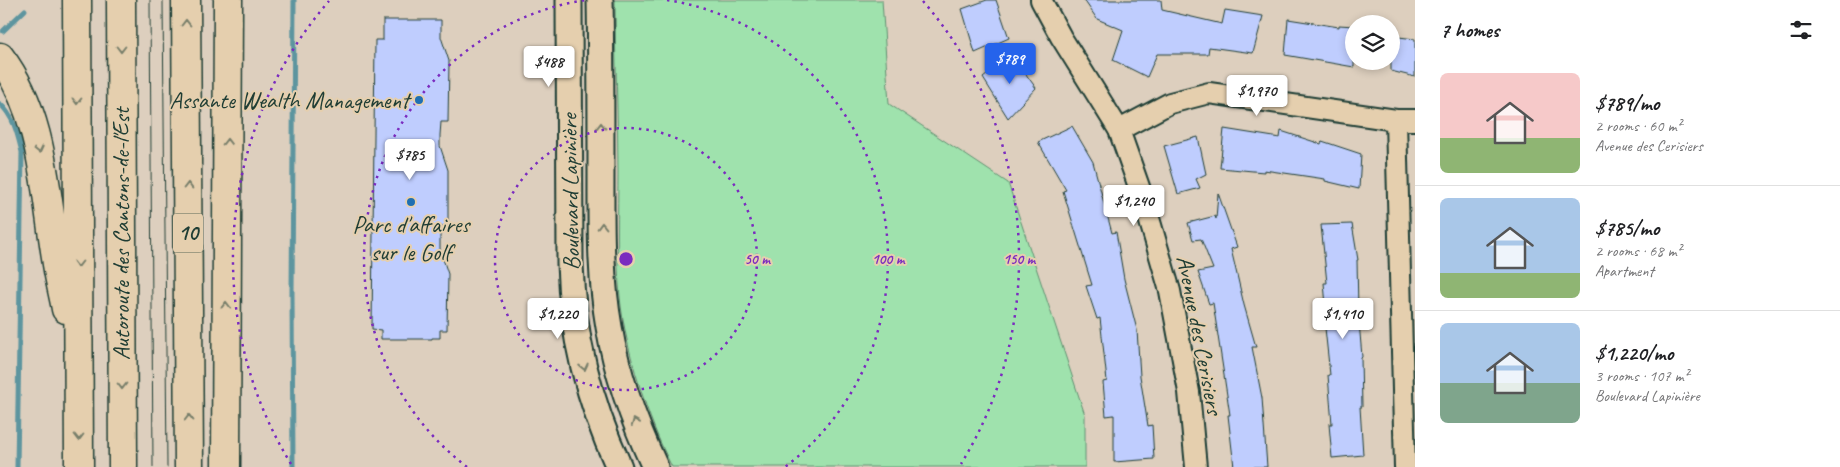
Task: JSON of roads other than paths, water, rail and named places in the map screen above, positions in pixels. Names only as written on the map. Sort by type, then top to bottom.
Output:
[{"type":"highway","points":[[77,0],[79,467]]},
{"type":"highway","name":"Autoroute des Cantons-de-l'Est","points":[[121,0],[122,467]]},
{"type":"highway","name":"10","points":[[186,0],[189,467]]},
{"type":"highway","points":[[226,467],[228,0]]},
{"type":"highway","points":[[0,57],[21,92],[38,146],[45,178],[56,258],[79,372]]},
{"type":"main road","name":"Boulevard Lapinière","points":[[569,0],[570,264],[573,305],[580,348],[592,394],[603,429],[619,467]]},
{"type":"main road","name":"Boulevard Lapinière","points":[[600,0],[602,255],[605,303],[611,340],[626,395],[639,432],[655,467]]},
{"type":"street","name":"Avenue des Cerisiers","points":[[1041,0],[1061,37],[1119,130],[1144,200],[1170,291],[1189,392],[1196,467]]},
{"type":"street","points":[[1119,130],[1170,103],[1209,93],[1406,120],[1405,467]]},
{"type":"waterway","points":[[293,467],[294,0]]},
{"type":"waterway","points":[[3,31],[25,10]]},
{"type":"waterway","points":[[0,104],[12,120],[22,152],[17,467]]},
{"type":"tram line","points":[[150,0],[153,467]]},
{"type":"tram line","points":[[163,0],[167,467]]},
{"type":"place","name":"Assante Wealth Management","points":[[419,100]]},
{"type":"place","name":"Parc d'affaires sur le Golf","points":[[411,202]]}]
